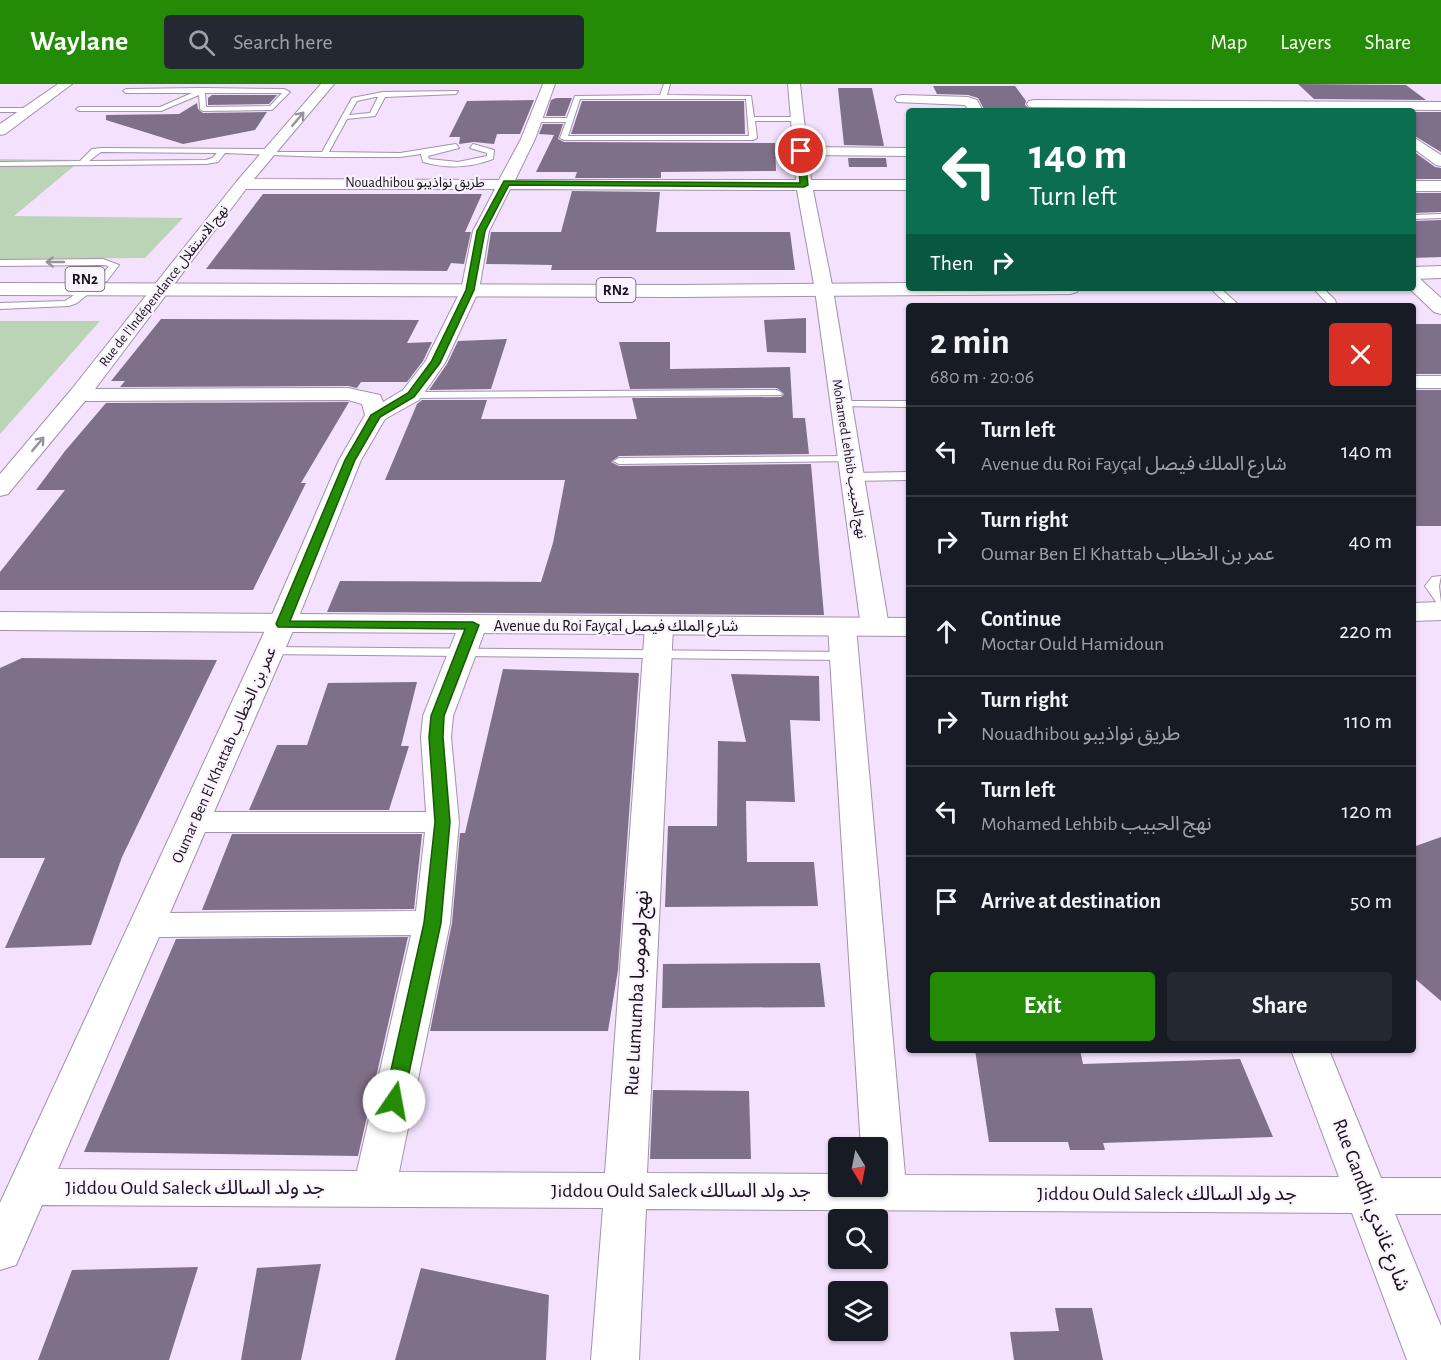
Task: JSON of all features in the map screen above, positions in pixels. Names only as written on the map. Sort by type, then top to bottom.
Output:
[{"type":"main road","points":[[1416,273],[1441,272]]},
{"type":"main road","name":"RN2","points":[[0,279],[166,285],[906,287]]},
{"type":"main road","points":[[1416,281],[1441,279]]},
{"type":"main road","name":"RN2","points":[[823,286],[906,281]]},
{"type":"main road","name":"RN2","points":[[0,289],[96,284]]},
{"type":"main road","points":[[1416,612],[1441,611]]},
{"type":"main road","name":"Avenue du Roi Fayçal شارع الملك فيصل","points":[[0,621],[276,638],[658,641],[854,637],[906,628]]},
{"type":"street","points":[[0,131],[66,84]]},
{"type":"street","name":"Rue de l'Indépendance نهج الاستقلال","points":[[0,489],[79,395],[242,184],[328,84]]},
{"type":"street","points":[[79,395],[348,394],[372,400],[376,415],[411,395],[435,363],[471,285],[481,231],[507,183],[549,84]]},
{"type":"street","name":"Mohamed Lehbib نهج الحبيب","points":[[794,84],[804,185],[823,286],[851,468],[854,637],[882,1137]]},
{"type":"street","points":[[897,84],[904,104],[968,101],[974,108]]},
{"type":"street","points":[[1291,91],[1312,108]]},
{"type":"street","points":[[1424,95],[1441,106]]},
{"type":"street","points":[[1034,103],[1092,108],[1441,106]]},
{"type":"street","points":[[1416,135],[1432,135]]},
{"type":"street","points":[[1416,143],[1441,162]]},
{"type":"street","points":[[801,151],[906,152]]},
{"type":"street","name":"Nouadhibou طريق نواذيبو","points":[[242,184],[906,185]]},
{"type":"street","points":[[1416,186],[1441,186]]},
{"type":"street","points":[[1416,284],[1441,308]]},
{"type":"street","points":[[1416,382],[1441,382]]},
{"type":"street","name":"Oumar Ben El Khattab عمر بن الخطاب","points":[[0,1251],[276,638],[350,460],[376,415]]},
{"type":"street","points":[[374,1190],[432,923],[442,822],[436,737],[438,716],[468,639]]},
{"type":"street","name":"Rue Lumumba نهج لومومبا","points":[[615,1360],[658,641]]},
{"type":"street","points":[[194,822],[442,822]]},
{"type":"street","points":[[147,925],[432,923]]},
{"type":"street","name":"Rue Gandhi شارع غاندي","points":[[1311,1053],[1431,1360]]},
{"type":"street","name":"Jiddou Ould Saleck جد ولد السالك","points":[[29,1187],[828,1192]]},
{"type":"street","name":"Jiddou Ould Saleck جد ولد السالك","points":[[888,1192],[1441,1196]]},
{"type":"lane","points":[[159,109],[202,90],[208,84]]},
{"type":"lane","points":[[663,97],[667,84]]},
{"type":"lane","points":[[202,90],[203,109]]},
{"type":"lane","points":[[126,91],[287,92],[272,108],[192,109]]},
{"type":"lane","points":[[324,155],[354,99],[383,94],[456,92]]},
{"type":"lane","points":[[343,117],[373,115],[383,94]]},
{"type":"lane","points":[[578,97],[663,97],[749,97],[753,138],[564,138],[578,97]]},
{"type":"lane","points":[[80,109],[181,109]]},
{"type":"lane","points":[[0,110],[30,110]]},
{"type":"lane","points":[[751,119],[798,119]]},
{"type":"lane","points":[[535,120],[570,120]]},
{"type":"lane","points":[[83,162],[95,151],[400,155],[456,146]]},
{"type":"lane","points":[[400,155],[435,163],[466,164],[490,157],[492,152],[473,146]]},
{"type":"lane","points":[[126,162],[138,151]]},
{"type":"lane","points":[[0,164],[206,162],[216,160],[223,151]]},
{"type":"lane","points":[[426,160],[424,155],[430,151]]},
{"type":"lane","points":[[1416,217],[1441,216]]},
{"type":"lane","points":[[0,262],[103,262],[115,265],[74,302],[58,306],[0,306]]},
{"type":"lane","points":[[1218,291],[1232,303]]},
{"type":"lane","points":[[1321,291],[1332,303]]},
{"type":"lane","points":[[411,395],[777,393]]},
{"type":"lane","points":[[841,404],[906,404]]},
{"type":"lane","points":[[619,461],[851,468],[906,476]]},
{"type":"lane","points":[[1441,580],[1437,580],[1432,586],[1441,598]]},
{"type":"green space","points":[[0,159],[81,160],[14,216],[183,218],[145,258],[0,259]]},
{"type":"green space","points":[[0,321],[100,321],[0,434]]},
{"type":"building","points":[[1298,84],[1406,85],[1426,100],[1314,99]]},
{"type":"building","points":[[933,86],[1015,86],[1028,108],[983,108],[978,98],[968,95],[937,94]]},
{"type":"building","points":[[838,88],[872,88],[884,146],[844,145]]},
{"type":"building","points":[[212,95],[277,95],[269,104],[208,105],[208,98]]},
{"type":"building","points":[[572,98],[565,116],[546,116],[551,100]]},
{"type":"building","points":[[534,100],[520,134],[497,134],[494,144],[474,142],[459,144],[460,137],[449,137],[467,101]]},
{"type":"building","points":[[582,101],[744,101],[745,134],[571,134]]},
{"type":"building","points":[[197,103],[198,109],[203,113],[267,112],[255,130],[183,144],[106,120],[106,115],[179,114]]},
{"type":"building","points":[[1416,112],[1441,112],[1441,152],[1416,137]]},
{"type":"building","points":[[543,124],[563,124],[558,139],[564,142],[775,143],[776,171],[661,172],[661,178],[575,178],[577,172],[536,172],[554,135],[539,134]]},
{"type":"building","points":[[1416,153],[1435,167],[1441,168],[1441,179],[1416,179]]},
{"type":"building","points":[[848,158],[886,158],[887,167],[849,167]]},
{"type":"building","points":[[572,191],[660,192],[656,232],[790,232],[795,270],[551,270],[552,265],[486,264],[491,232],[561,232]]},
{"type":"building","points":[[1416,193],[1441,193],[1441,212],[1416,213]]},
{"type":"building","points":[[263,194],[482,194],[465,232],[471,232],[464,264],[451,263],[447,271],[206,269]]},
{"type":"building","points":[[1441,220],[1441,257],[1416,258],[1416,221]]},
{"type":"building","points":[[806,318],[806,353],[767,352],[764,320]]},
{"type":"building","points":[[161,319],[419,320],[407,343],[432,342],[423,361],[407,382],[361,382],[357,388],[348,386],[120,387],[125,381],[111,381]]},
{"type":"building","points":[[1416,324],[1441,324],[1441,374],[1416,374]]},
{"type":"building","points":[[507,339],[491,389],[429,390],[447,364],[458,341]]},
{"type":"building","points":[[619,342],[670,342],[670,369],[790,367],[793,418],[805,418],[809,454],[619,456],[611,462],[619,466],[811,464],[824,615],[327,612],[340,581],[541,582],[553,543],[565,480],[385,480],[417,404],[422,400],[487,400],[481,419],[637,419],[632,398],[781,397],[784,394],[777,388],[630,389]]},
{"type":"building","points":[[1416,390],[1441,390],[1441,526],[1416,526]]},
{"type":"building","points":[[349,402],[301,483],[306,483],[253,590],[0,590],[0,572],[65,490],[36,490],[65,451],[106,403]]},
{"type":"building","points":[[22,658],[217,660],[122,857],[91,945],[5,948],[45,858],[0,858],[0,668]]},
{"type":"building","points":[[503,669],[639,673],[618,970],[608,1031],[430,1031],[452,923],[460,833],[465,833]]},
{"type":"building","points":[[731,674],[819,676],[820,721],[790,720],[795,802],[746,801],[747,862],[814,862],[818,906],[665,907],[668,826],[717,826],[718,741],[746,742]]},
{"type":"building","points":[[417,682],[401,746],[409,746],[389,810],[249,810],[277,745],[307,745],[328,683]]},
{"type":"building","points":[[232,834],[422,834],[414,909],[202,910]]},
{"type":"building","points":[[1441,837],[1441,1001],[1416,980],[1416,846]]},
{"type":"building","points":[[408,937],[358,1156],[84,1152],[176,939]]},
{"type":"building","points":[[820,963],[825,1007],[662,1008],[663,964]]},
{"type":"building","points":[[975,1053],[1081,1053],[1083,1064],[1240,1059],[1273,1137],[1103,1143],[1105,1150],[1070,1150],[1068,1142],[989,1142]]},
{"type":"building","points":[[653,1090],[749,1091],[751,1159],[650,1159]]},
{"type":"building","points":[[321,1264],[301,1360],[241,1360],[257,1268]]},
{"type":"building","points":[[198,1267],[169,1360],[38,1360],[72,1270]]},
{"type":"building","points":[[421,1268],[549,1295],[546,1360],[395,1360]]},
{"type":"building","points":[[1055,1308],[1092,1308],[1103,1360],[1014,1360],[1010,1332],[1059,1331]]},
{"type":"route","points":[[394,1101],[432,923],[442,822],[436,737],[438,716],[473,625],[282,624],[312,548],[350,460],[376,415],[411,395],[435,363],[470,290],[481,231],[507,183],[804,185],[801,151]]}]
